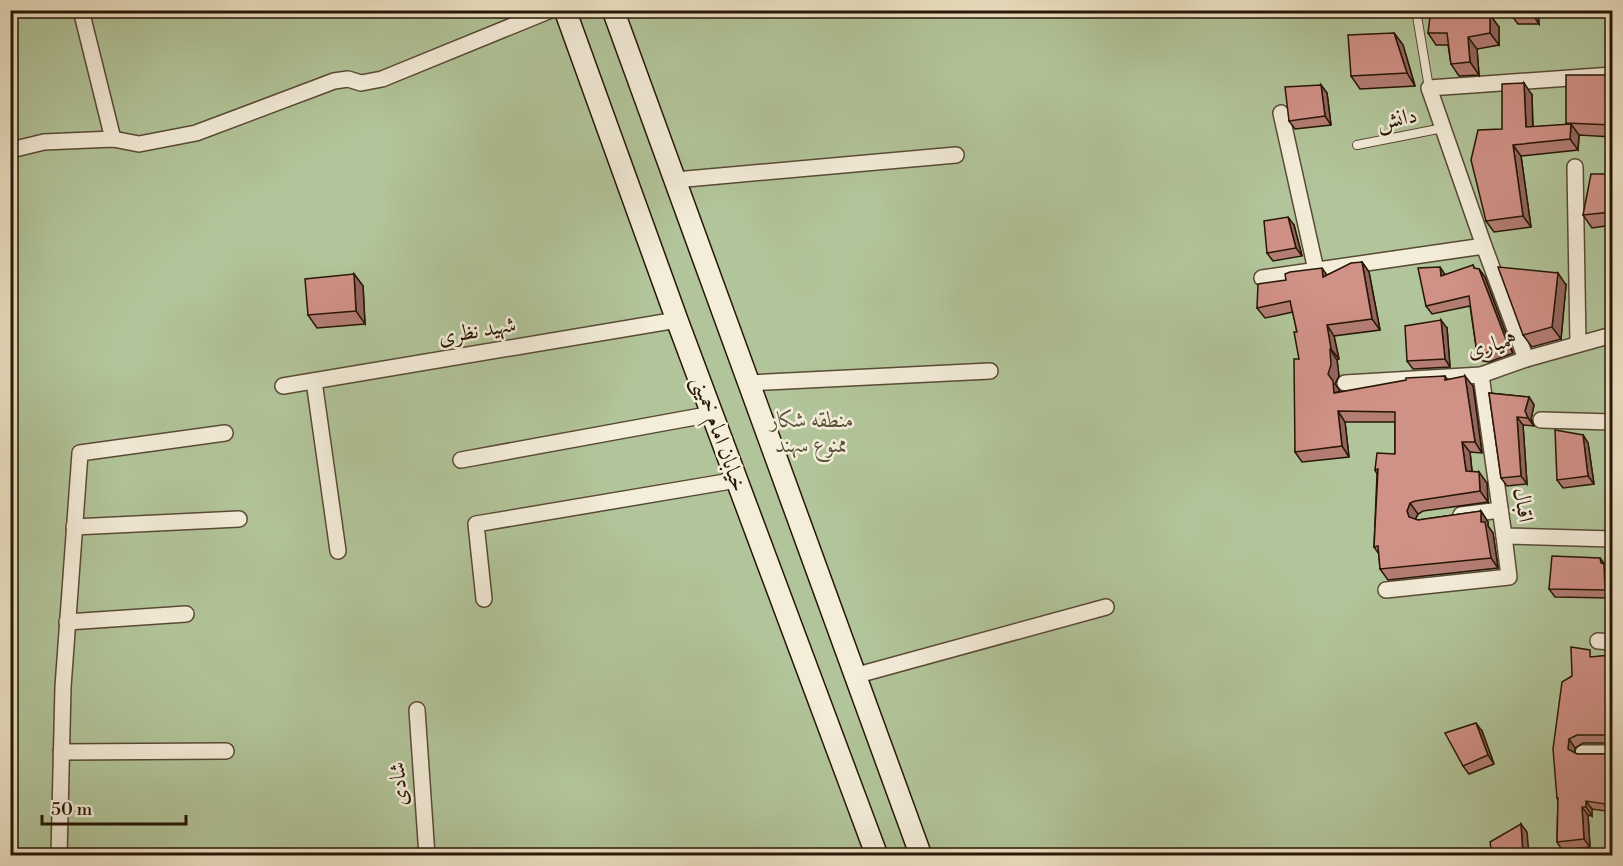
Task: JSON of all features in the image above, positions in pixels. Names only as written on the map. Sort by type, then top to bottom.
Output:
[{"type":"main road","name":"خیابان امام خمینی","points":[[566,10],[677,320],[877,855]]},
{"type":"main road","name":"خیابان امام خمینی","points":[[613,10],[921,855]]},
{"type":"street","points":[[81,10],[113,139]]},
{"type":"street","points":[[15,149],[44,142],[113,139],[139,144],[196,133],[334,81],[348,79],[361,82],[382,79],[551,10]]},
{"type":"street","points":[[1526,359],[1429,88],[1612,75]]},
{"type":"street","points":[[1281,113],[1316,270]]},
{"type":"street","points":[[675,180],[956,155]]},
{"type":"street","points":[[1575,167],[1578,345]]},
{"type":"street","points":[[1262,278],[1484,246]]},
{"type":"street","name":"شهید نظری","points":[[283,386],[677,320]]},
{"type":"street","name":"همیاری","points":[[1345,383],[1480,375],[1526,359],[1612,335]]},
{"type":"street","points":[[748,383],[990,371]]},
{"type":"street","name":"اقبال","points":[[1480,375],[1504,536],[1612,539]]},
{"type":"street","points":[[314,381],[338,551]]},
{"type":"street","points":[[461,460],[712,414]]},
{"type":"street","points":[[1541,420],[1612,422]]},
{"type":"street","points":[[59,855],[63,687],[80,453],[225,433]]},
{"type":"street","points":[[483,599],[476,524],[737,480]]},
{"type":"street","points":[[1446,518],[1500,510]]},
{"type":"street","points":[[74,527],[239,519]]},
{"type":"street","points":[[1386,590],[1509,577],[1504,536]]},
{"type":"street","points":[[854,676],[1106,607]]},
{"type":"street","points":[[67,622],[186,614]]},
{"type":"street","name":"شادی","points":[[417,710],[427,855]]},
{"type":"street","points":[[61,752],[225,751]]},
{"type":"street","points":[[1583,753],[1612,753]]},
{"type":"lane","points":[[1416,10],[1429,88]]},
{"type":"lane","name":"دانش","points":[[1358,145],[1443,128]]},
{"type":"green space","name":"منطقه شکار ممنوع سهند","points":[[11,11],[1612,11],[1612,855],[11,855]]},
{"type":"building","points":[[1512,10],[1533,10],[1533,15],[1512,16]]},
{"type":"building","points":[[1490,15],[1490,33],[1468,37],[1470,62],[1451,64],[1447,33],[1428,33],[1430,17]]},
{"type":"building","points":[[1394,33],[1407,73],[1351,76],[1348,35]]},
{"type":"building","points":[[1566,75],[1612,75],[1612,125],[1566,123]]},
{"type":"building","points":[[1524,83],[1526,127],[1571,124],[1570,139],[1513,145],[1523,216],[1486,221],[1471,160],[1478,130],[1502,129],[1502,84]]},
{"type":"building","points":[[1321,85],[1325,116],[1289,121],[1285,87]]},
{"type":"building","points":[[1591,174],[1612,174],[1612,212],[1583,215]]},
{"type":"building","points":[[1288,217],[1296,248],[1267,253],[1264,221]]},
{"type":"building","points":[[1362,262],[1372,319],[1327,325],[1331,349],[1331,365],[1328,374],[1333,381],[1334,393],[1406,380],[1406,378],[1445,376],[1445,380],[1465,376],[1475,442],[1462,442],[1466,471],[1479,472],[1480,491],[1415,501],[1410,503],[1407,511],[1409,517],[1418,520],[1481,511],[1481,522],[1485,522],[1491,558],[1380,569],[1378,546],[1374,547],[1378,469],[1375,470],[1377,453],[1395,454],[1395,412],[1338,411],[1342,446],[1295,452],[1294,359],[1299,359],[1294,332],[1297,332],[1290,301],[1257,308],[1258,284],[1286,280],[1285,274],[1290,272],[1322,268],[1323,277],[1351,263]]},
{"type":"building","points":[[1473,265],[1474,268],[1479,269],[1508,345],[1483,354],[1477,353],[1469,296],[1426,306],[1418,268],[1440,267],[1441,276]]},
{"type":"building","points":[[1498,267],[1558,273],[1552,327],[1523,335]]},
{"type":"building","points":[[354,274],[356,311],[308,315],[305,279]]},
{"type":"building","points":[[1441,320],[1445,359],[1407,361],[1405,326]]},
{"type":"building","points":[[1489,393],[1529,397],[1525,411],[1528,418],[1517,417],[1521,476],[1501,478]]},
{"type":"building","points":[[1555,430],[1583,435],[1588,476],[1557,480]]},
{"type":"building","points":[[1552,556],[1600,558],[1601,563],[1604,564],[1605,590],[1549,589]]},
{"type":"building","points":[[1571,647],[1590,650],[1590,657],[1612,655],[1612,738],[1607,735],[1577,735],[1569,739],[1568,749],[1577,754],[1606,754],[1612,751],[1612,805],[1586,801],[1586,807],[1582,807],[1584,839],[1557,842],[1558,798],[1553,749],[1562,682],[1572,676]]},
{"type":"building","points":[[1476,723],[1488,755],[1463,766],[1445,733]]},
{"type":"building","points":[[1521,824],[1523,855],[1492,855],[1490,842]]}]
